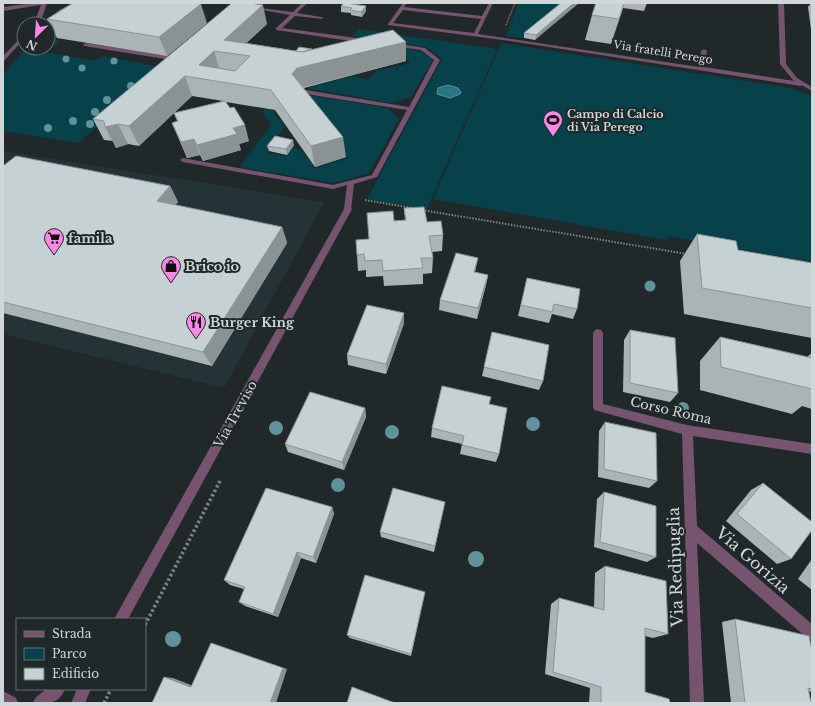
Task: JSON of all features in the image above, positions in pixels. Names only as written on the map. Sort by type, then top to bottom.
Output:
[{"type":"street","points":[[3,4],[10,3]]},
{"type":"street","points":[[3,10],[43,3],[39,16]]},
{"type":"street","points":[[781,3],[783,64],[788,73],[801,84]]},
{"type":"street","points":[[3,60],[16,45]]},
{"type":"street","name":"Via fratelli Perego","points":[[801,84],[812,89]]},
{"type":"street","name":"Via Treviso","points":[[121,618],[348,209]]},
{"type":"street","name":"Corso Roma","points":[[598,333],[598,407],[686,430],[812,449]]},
{"type":"street","name":"Via Redipuglia","points":[[686,430],[697,703]]},
{"type":"street","name":"Via Gorizia","points":[[690,528],[812,633]]},
{"type":"street","points":[[40,703],[57,690]]},
{"type":"street","points":[[78,703],[84,690]]},
{"type":"street","points":[[3,698],[10,703]]},
{"type":"lane","points":[[305,3],[278,30],[369,42]]},
{"type":"lane","points":[[475,35],[490,3]]},
{"type":"lane","points":[[403,5],[484,18]]},
{"type":"lane","name":"Via fratelli Perego","points":[[403,5],[390,24],[510,39],[801,84]]},
{"type":"lane","points":[[246,10],[252,8],[321,18]]},
{"type":"lane","points":[[182,160],[333,187],[375,176],[437,60],[423,49],[385,44]]},
{"type":"lane","points":[[86,45],[172,58],[183,48]]},
{"type":"lane","points":[[701,68],[704,51]]},
{"type":"lane","points":[[300,91],[411,109]]},
{"type":"lane","points":[[348,209],[351,182]]},
{"type":"path","points":[[506,26],[515,3]]},
{"type":"path","points":[[53,14],[70,6]]},
{"type":"path","points":[[361,200],[688,254]]},
{"type":"path","points":[[146,622],[221,478]]},
{"type":"path","points":[[104,703],[111,690]]},
{"type":"shaded area","points":[[448,85],[458,88],[461,92],[460,94],[450,98],[437,94],[438,88]]},
{"type":"shaded area","points":[[3,151],[324,202],[224,388],[3,334]]},
{"type":"green space","points":[[85,3],[100,7],[56,36],[56,18]]},
{"type":"green space","points":[[518,3],[566,3],[524,38],[506,36]]},
{"type":"green space","points":[[359,29],[497,49],[427,209],[367,199],[442,59],[427,47],[352,36]]},
{"type":"green space","points":[[501,43],[791,88],[812,96],[812,262],[668,236],[667,240],[433,199]]},
{"type":"green space","points":[[396,48],[421,51],[433,60],[411,97],[391,103],[307,88],[352,76],[368,80],[376,71],[410,63]]},
{"type":"green space","points":[[56,54],[95,61],[103,56],[165,68],[78,143],[3,131],[3,75],[19,56],[56,56]]},
{"type":"green space","points":[[307,95],[388,108],[399,119],[369,173],[335,183],[239,167],[271,125],[262,112],[265,109],[273,110],[285,127],[274,140],[277,141],[268,153],[286,156],[293,148],[301,150],[315,168],[348,158],[327,131]]},
{"type":"building","points":[[73,3],[201,4],[159,37],[56,20],[56,16],[52,16]]},
{"type":"building","points":[[232,3],[255,3],[263,5],[224,40],[302,52],[393,30],[406,42],[297,68],[292,74],[343,137],[311,146],[271,90],[185,76],[129,126],[118,124],[105,127],[104,121],[93,119]],"holes":[[[214,51],[250,56],[235,71],[199,65]]]},
{"type":"building","points":[[344,3],[366,6],[361,12],[350,10],[352,8],[341,6]]},
{"type":"building","points":[[561,3],[574,3],[536,35],[524,33]]},
{"type":"building","points":[[596,3],[624,3],[619,19],[592,15]]},
{"type":"building","points":[[299,47],[312,49],[302,52],[296,51]]},
{"type":"building","points":[[225,101],[230,108],[234,107],[245,125],[233,128],[237,134],[197,145],[194,139],[181,142],[172,123],[178,121],[174,113]]},
{"type":"building","points":[[275,136],[293,140],[286,149],[267,146]]},
{"type":"building","points":[[16,156],[170,186],[157,201],[282,227],[203,352],[3,302],[3,166]]},
{"type":"building","points":[[424,207],[427,222],[441,221],[443,235],[429,236],[433,258],[421,258],[423,268],[383,271],[382,260],[365,261],[364,254],[357,255],[356,240],[369,239],[367,213],[393,211],[394,221],[406,220],[404,208]]},
{"type":"building","points":[[697,234],[736,241],[738,250],[812,263],[812,308],[702,288]]},
{"type":"building","points":[[456,253],[478,258],[474,272],[488,275],[478,308],[440,300]]},
{"type":"building","points":[[527,278],[580,289],[577,309],[554,304],[552,312],[521,305]]},
{"type":"building","points":[[367,305],[404,313],[386,364],[347,355]]},
{"type":"building","points":[[630,330],[675,338],[678,393],[630,383]]},
{"type":"building","points":[[492,332],[549,345],[543,381],[484,367]]},
{"type":"building","points":[[720,337],[812,358],[812,389],[721,367]]},
{"type":"building","points":[[442,386],[491,397],[489,404],[507,408],[499,454],[462,445],[464,436],[432,428]]},
{"type":"building","points":[[310,392],[365,408],[342,462],[285,444]]},
{"type":"building","points":[[605,422],[656,433],[657,481],[604,469]]},
{"type":"building","points":[[763,483],[812,522],[812,530],[791,559],[737,514]]},
{"type":"building","points":[[266,488],[332,507],[313,557],[297,552],[273,614],[239,602],[245,587],[224,580]]},
{"type":"building","points":[[393,488],[445,502],[435,546],[380,532]]},
{"type":"building","points":[[604,492],[656,506],[656,557],[600,542]]},
{"type":"building","points":[[605,566],[666,581],[668,634],[645,628],[645,692],[669,699],[670,703],[601,703],[601,687],[553,672],[559,598],[604,610]]},
{"type":"building","points":[[365,575],[425,592],[411,654],[347,635]]},
{"type":"building","points":[[735,619],[809,636],[812,651],[812,689],[808,688],[811,703],[745,703]]},
{"type":"building","points":[[211,643],[283,668],[270,703],[152,703],[164,677],[191,687]]},
{"type":"building","points":[[352,687],[395,703],[347,703]]},
{"type":"place","name":"Campo di Calcio di Via Perego","points":[[553,137]]},
{"type":"place","name":"famila","points":[[54,255]]},
{"type":"place","name":"Brico io","points":[[171,283]]},
{"type":"place","name":"Burger King","points":[[196,339]]}]
